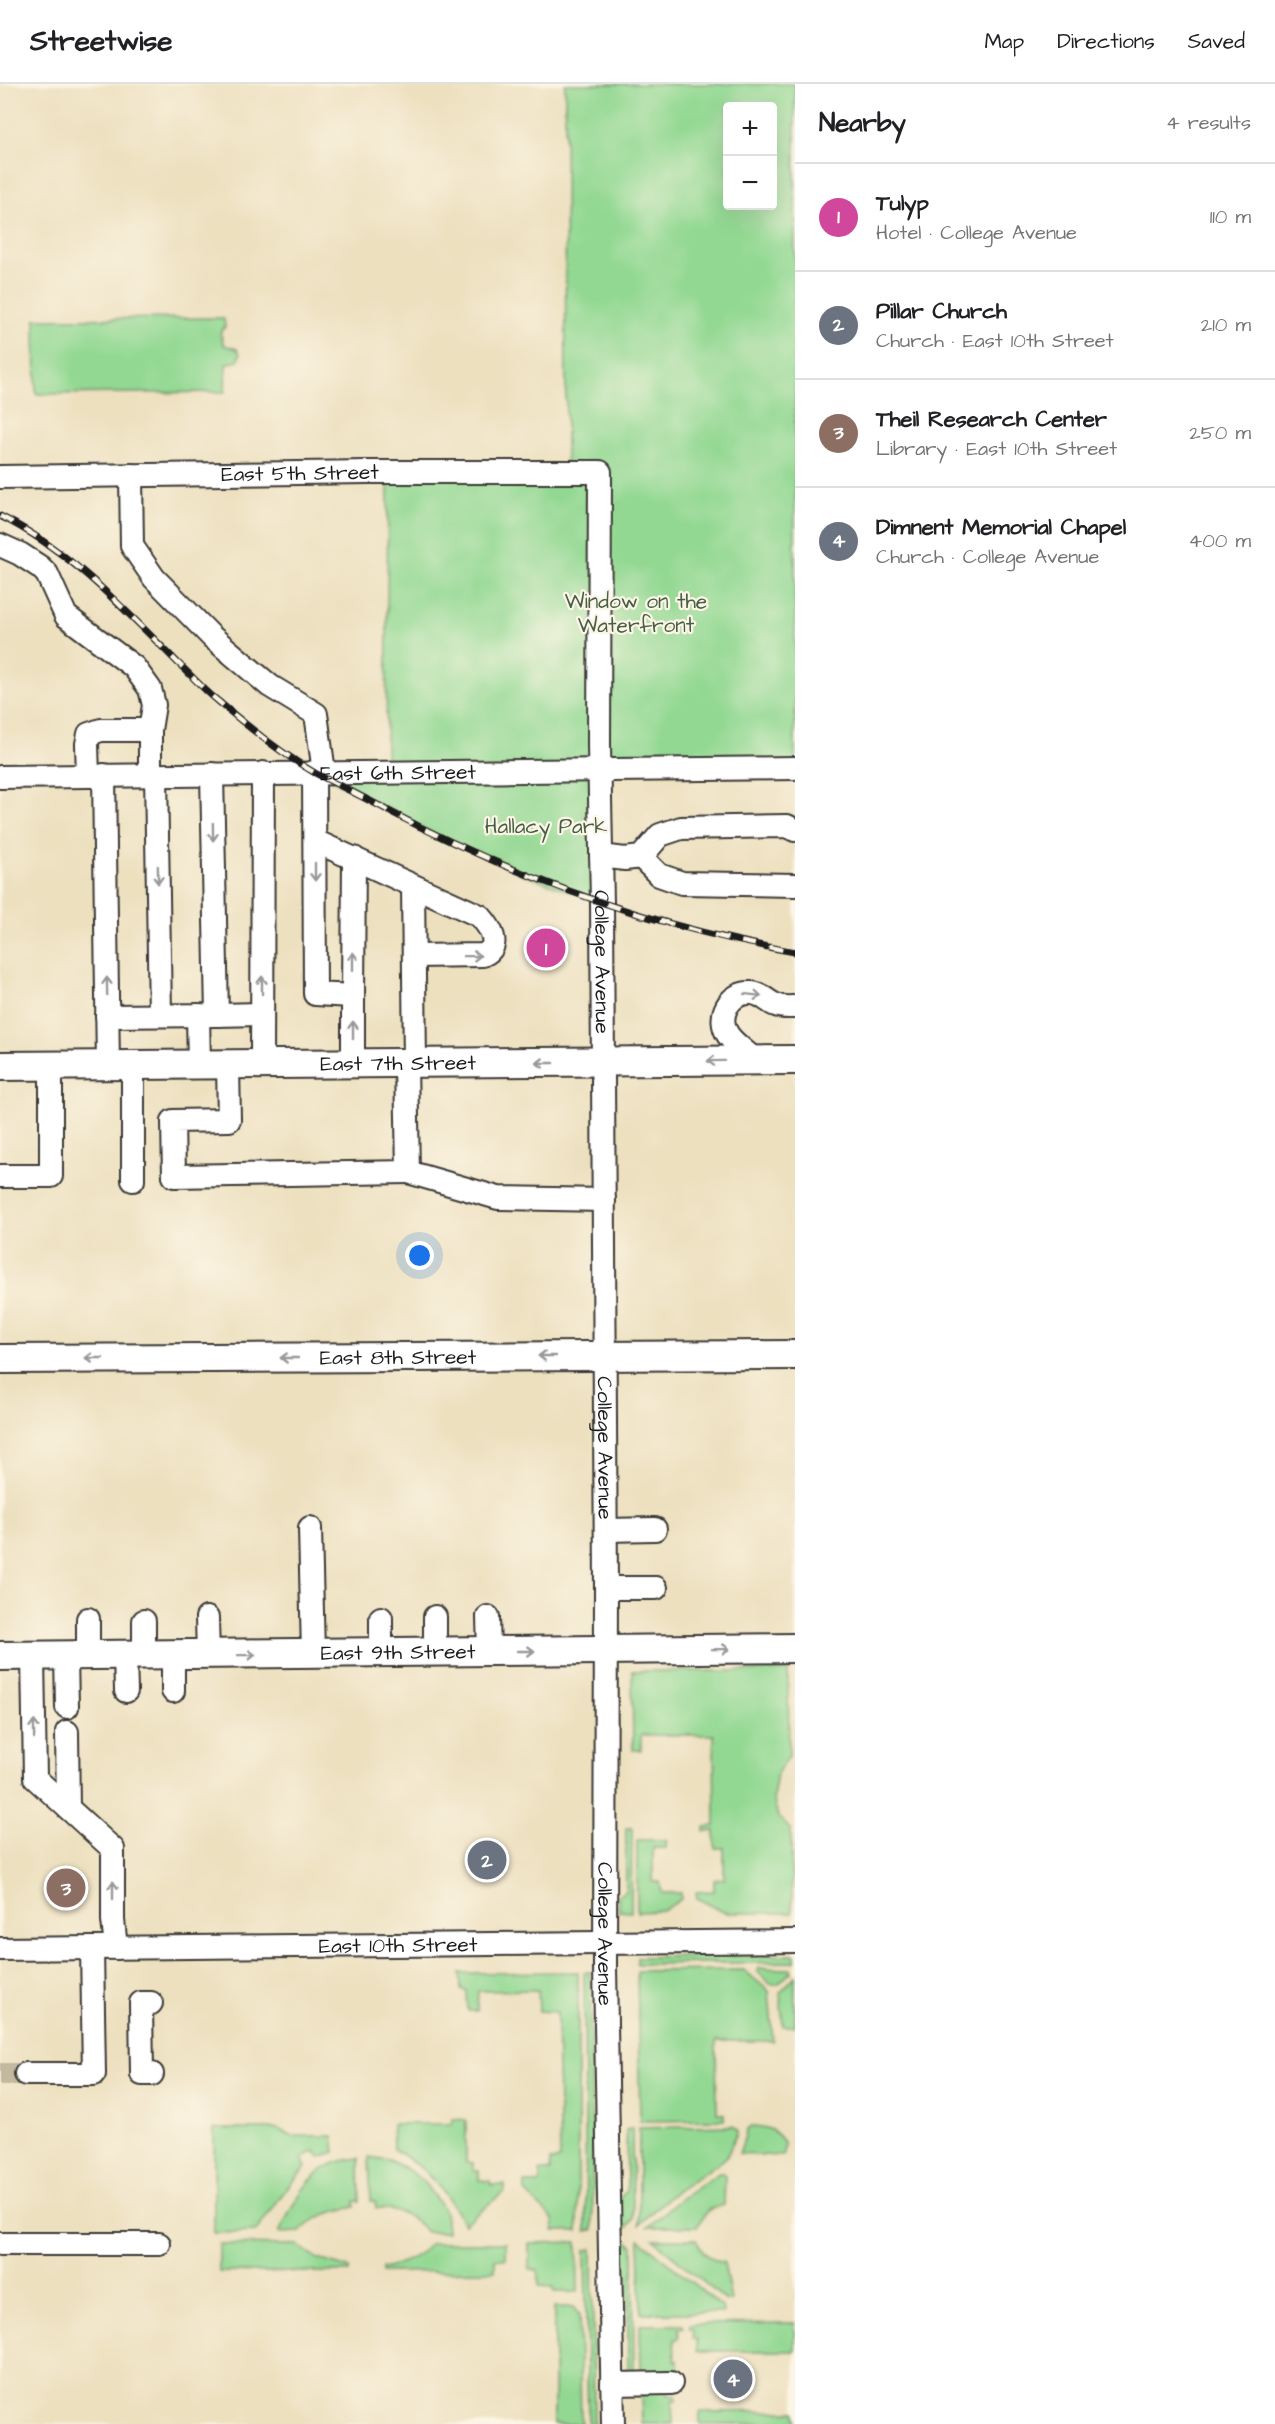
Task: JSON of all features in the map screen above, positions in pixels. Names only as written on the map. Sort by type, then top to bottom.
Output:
[{"type":"main road","name":"East 7th Street","points":[[0,1066],[795,1060]]},
{"type":"main road","name":"East 8th Street","points":[[0,1359],[795,1354]]},
{"type":"main road","name":"East 9th Street","points":[[0,1656],[208,1656],[795,1648]]},
{"type":"street","name":"East 5th Street","points":[[0,477],[367,472],[600,472]]},
{"type":"street","name":"College Avenue","points":[[600,472],[599,771],[606,1530],[605,1943],[613,2424]]},
{"type":"street","points":[[131,475],[132,546],[154,579],[212,637],[270,686],[316,714],[319,772],[315,841],[315,994],[353,996]]},
{"type":"street","points":[[0,546],[15,551],[40,567],[47,574],[66,616],[134,667],[150,689],[154,705],[150,730],[160,1016]]},
{"type":"street","points":[[133,1180],[121,1065],[107,1016],[96,776],[87,744],[89,734],[101,730],[150,730]]},
{"type":"street","name":"East 6th Street","points":[[0,777],[795,768]]},
{"type":"street","points":[[262,1065],[263,773]]},
{"type":"street","points":[[199,1065],[207,1015],[212,774]]},
{"type":"street","points":[[601,856],[625,859],[641,857],[660,835],[681,828],[787,826],[795,830]]},
{"type":"street","points":[[315,841],[480,916],[492,929],[494,938],[488,953],[483,955],[414,956]]},
{"type":"street","points":[[641,857],[659,875],[682,883],[795,885]]},
{"type":"street","points":[[353,1064],[354,858]]},
{"type":"street","points":[[408,1172],[414,956],[413,886]]},
{"type":"street","points":[[756,1061],[728,1035],[723,1023],[724,1010],[730,1001],[740,994],[752,993],[765,996],[775,1005],[795,1007]]},
{"type":"street","points":[[107,1016],[261,1014]]},
{"type":"street","points":[[228,1065],[229,1120],[173,1121],[174,1176],[408,1172],[498,1198],[604,1200]]},
{"type":"street","points":[[0,1176],[51,1176],[51,1066]]},
{"type":"street","points":[[310,1528],[313,1654]]},
{"type":"street","points":[[606,1530],[655,1529]]},
{"type":"street","points":[[606,1588],[656,1588]]},
{"type":"street","points":[[435,1617],[435,1652]]},
{"type":"street","points":[[488,1617],[489,1652]]},
{"type":"street","points":[[207,1618],[208,1656]]},
{"type":"street","points":[[381,1618],[381,1653]]},
{"type":"street","points":[[67,1707],[77,1655],[88,1619]]},
{"type":"street","points":[[126,1691],[144,1621]]},
{"type":"street","points":[[173,1655],[173,1691]]},
{"type":"street","points":[[33,1656],[35,1778],[113,1849],[113,1920],[116,1948]]},
{"type":"street","points":[[67,1732],[68,1808]]},
{"type":"street","name":"East 10th Street","points":[[0,1949],[795,1941]]},
{"type":"street","points":[[26,2074],[94,2074],[92,1948]]},
{"type":"street","points":[[151,2003],[141,2003],[141,2026],[142,2074],[152,2074]]},
{"type":"street","points":[[0,2244],[159,2244]]},
{"type":"street","points":[[612,2384],[670,2383]]},
{"type":"green space","name":"Window on the Waterfront","points":[[565,84],[795,84],[795,768],[386,772],[388,472],[566,473]]},
{"type":"green space","points":[[35,319],[224,319],[225,327],[220,332],[224,345],[237,349],[240,354],[238,361],[226,364],[225,392],[36,394]]},
{"type":"green space","name":"Hallacy Park","points":[[599,773],[602,903],[523,874],[426,830],[322,774]]},
{"type":"green space","points":[[632,1671],[788,1671],[789,1756],[777,1773],[773,1798],[778,1816],[791,1830],[792,1913],[725,1913],[697,1898],[696,1892],[714,1891],[714,1880],[724,1879],[724,1848],[715,1848],[715,1831],[704,1831],[704,1827],[715,1826],[714,1735],[641,1735],[641,1750],[633,1750]]},
{"type":"green space","points":[[626,1828],[632,1828],[631,1912],[619,1911],[618,1896],[626,1890]]},
{"type":"green space","points":[[637,1840],[666,1840],[666,1848],[653,1848],[653,1882],[660,1882],[662,1893],[681,1893],[681,1899],[663,1911],[637,1912]]},
{"type":"green space","points":[[795,1955],[795,1962],[637,1964],[637,1957]]},
{"type":"green space","points":[[758,1968],[789,1969],[791,1972],[778,1984],[770,1984],[757,1971]]},
{"type":"green space","points":[[744,1970],[769,1991],[773,2041],[716,2041],[717,2113],[724,2114],[724,2120],[640,2121],[637,1971]]},
{"type":"green space","points":[[578,1972],[578,2231],[554,2231],[553,2219],[525,2192],[525,2183],[540,2183],[540,2171],[550,2171],[550,2161],[560,2160],[557,2012],[539,2011],[538,1990],[478,1991],[477,2011],[468,2011],[467,1991],[461,1990],[460,1973]]},
{"type":"green space","points":[[584,1972],[590,1972],[593,2230],[586,2231]]},
{"type":"green space","points":[[795,1976],[795,2026],[783,2026],[780,1993]]},
{"type":"green space","points":[[453,2119],[466,2120],[466,2162],[473,2163],[473,2171],[479,2171],[479,2180],[490,2181],[491,2185],[505,2185],[505,2191],[464,2224],[434,2181],[405,2156],[393,2149],[392,2124],[451,2124]]},
{"type":"green space","points":[[733,2126],[737,2133],[727,2156],[678,2190],[639,2225],[639,2128]]},
{"type":"green space","points":[[752,2126],[774,2131],[784,2142],[783,2156],[739,2154],[747,2130]]},
{"type":"green space","points":[[214,2129],[278,2129],[291,2136],[333,2136],[335,2152],[320,2157],[315,2151],[302,2158],[306,2167],[286,2189],[256,2232],[214,2233]]},
{"type":"green space","points":[[632,2129],[633,2220],[626,2228],[618,2220],[618,2199],[627,2191],[626,2130]]},
{"type":"green space","points":[[369,2157],[389,2160],[407,2169],[423,2181],[445,2211],[447,2232],[426,2232],[404,2214],[376,2208],[375,2201],[371,2201]]},
{"type":"green space","points":[[359,2158],[360,2201],[355,2201],[355,2207],[318,2218],[300,2232],[279,2233],[301,2192],[316,2175],[335,2163]]},
{"type":"green space","points":[[719,2173],[725,2176],[724,2205],[708,2210],[697,2227],[648,2227],[679,2200]]},
{"type":"green space","points":[[639,2239],[722,2307],[723,2313],[641,2313]]},
{"type":"green space","points":[[653,2239],[697,2239],[707,2255],[724,2263],[731,2301],[726,2301]]},
{"type":"green space","points":[[625,2240],[633,2246],[634,2377],[628,2377],[628,2276],[619,2266],[618,2247]]},
{"type":"green space","points":[[577,2242],[578,2292],[554,2292],[553,2287],[539,2286],[538,2270],[529,2269],[529,2243]]},
{"type":"green space","points":[[431,2243],[506,2243],[506,2259],[495,2259],[495,2271],[382,2272],[382,2268],[409,2260],[421,2253]]},
{"type":"green space","points":[[219,2244],[297,2245],[318,2259],[349,2268],[349,2272],[219,2272]]},
{"type":"green space","points":[[592,2249],[594,2424],[588,2424],[585,2250]]},
{"type":"green space","points":[[554,2307],[573,2307],[579,2315],[581,2424],[554,2424]]},
{"type":"green space","points":[[795,2323],[795,2351],[697,2351],[697,2339],[693,2339],[694,2329],[690,2329],[690,2324]]},
{"type":"green space","points":[[640,2325],[683,2325],[683,2328],[678,2329],[678,2339],[674,2339],[678,2372],[658,2372],[654,2376],[641,2376]]},
{"type":"green space","points":[[641,2388],[668,2388],[668,2395],[676,2396],[676,2401],[672,2402],[673,2424],[642,2424]]},
{"type":"green space","points":[[795,2411],[795,2424],[700,2424],[700,2412]]},
{"type":"tunnel","points":[[0,2074],[26,2074]]},
{"type":"railway","points":[[0,516],[26,530],[73,563],[213,697],[265,739],[315,773],[437,835],[536,878],[638,914],[690,929],[795,952]]},
{"type":"place","name":"Tulyp","points":[[546,948]]},
{"type":"place","name":"Pillar Church","points":[[487,1860]]},
{"type":"place","name":"Theil Research Center","points":[[66,1888]]},
{"type":"place","name":"Dimnent Memorial Chapel","points":[[733,2379]]}]
